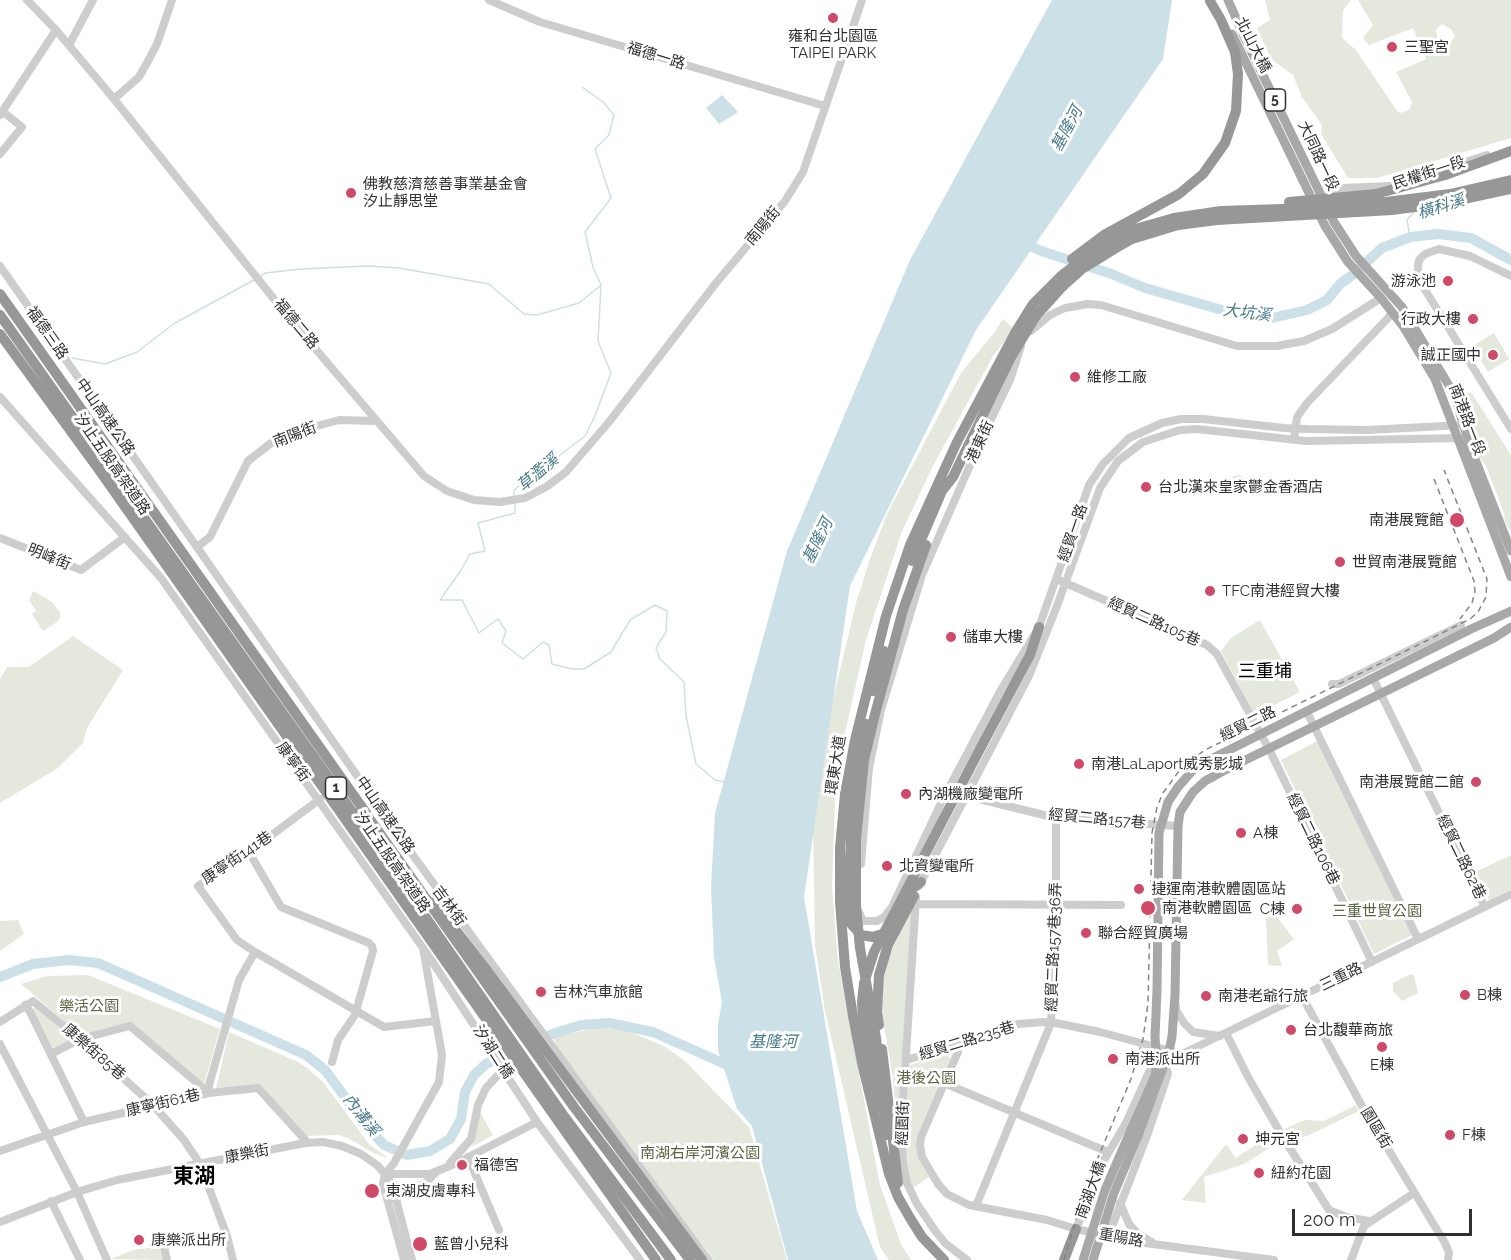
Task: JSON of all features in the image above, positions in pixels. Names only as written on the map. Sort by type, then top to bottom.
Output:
[{"type":"highway","points":[[1033,304],[1042,287],[1083,249],[1179,194],[1203,174],[1225,143],[1236,111],[1238,74],[1235,52],[1221,20],[1209,1]]},
{"type":"highway","points":[[1174,218],[1211,207],[1350,197],[1387,192],[1445,176],[1511,149]]},
{"type":"highway","points":[[1174,218],[1221,211],[1386,202],[1450,194],[1511,180]]},
{"type":"highway","points":[[918,887],[912,889],[888,932],[877,937],[867,937],[856,930],[849,919],[853,796],[857,765],[872,695],[892,617],[912,561],[942,491],[953,477],[1010,359],[1036,316],[1049,300],[1082,269],[1116,248],[1132,239],[1178,225],[1217,220],[1392,210],[1445,203],[1511,189]]},
{"type":"highway","name":"環東大道","points":[[944,1260],[922,1236],[898,1197],[889,1174],[862,1063],[845,967],[840,848],[845,794],[855,740],[871,669],[893,596],[924,511],[1004,351],[1033,304],[1061,276],[1095,251],[1135,229],[1174,218]]},
{"type":"highway","name":"中山高速公路","points":[[0,294],[574,1107],[690,1260]]},
{"type":"highway","name":"中山高速公路","points":[[0,315],[328,777],[564,1116],[671,1260]]},
{"type":"highway","name":"汐止五股高架道路","points":[[0,334],[97,467],[656,1260]]},
{"type":"highway","points":[[912,561],[924,523],[961,444],[965,429]]},
{"type":"highway","name":"環東大道","points":[[949,1260],[920,1227],[898,1186],[887,1135],[876,1038],[860,948],[856,906],[856,839],[859,799],[867,750],[897,632],[926,545],[953,477]]},
{"type":"highway","points":[[875,1111],[862,1002],[864,983],[874,952],[1030,655],[1038,627]]},
{"type":"highway","name":"汐止五股高架道路","points":[[361,807],[485,968],[702,1260]]},
{"type":"highway","points":[[898,1186],[877,1012],[877,993],[879,975],[888,945],[918,887]]},
{"type":"highway","points":[[849,902],[855,915],[863,921]]},
{"type":"highway","points":[[1064,1260],[1076,1229]]},
{"type":"highway","points":[[1070,1260],[1076,1242],[1076,1229]]},
{"type":"main road","name":"大同路一段","points":[[1228,0],[1318,203]]},
{"type":"main road","name":"北山大橋","points":[[1209,1],[1234,39],[1267,106]]},
{"type":"main road","name":"大同路一段","points":[[1267,106],[1318,203],[1352,259],[1375,283]]},
{"type":"main road","name":"南港路一段","points":[[1375,283],[1381,298],[1430,369],[1511,577]]},
{"type":"main road","name":"南港路一段","points":[[1375,283],[1402,307],[1454,394],[1468,438],[1511,551]]},
{"type":"main road","name":"經貿二路","points":[[1161,1062],[1155,1037],[1160,825],[1168,802],[1184,779],[1193,770],[1260,735],[1511,611]]},
{"type":"main road","name":"經貿二路","points":[[1134,1134],[1161,1062],[1169,1051],[1175,995],[1178,826],[1180,812],[1198,787],[1218,774],[1494,638],[1511,627]]},
{"type":"main road","name":"南湖大橋","points":[[1083,1260],[1105,1190],[1134,1134]]},
{"type":"main road","name":"南湖大橋","points":[[1093,1260],[1134,1134]]},
{"type":"street","name":"福德二路","points":[[27,0],[69,45],[257,278],[424,476],[447,491],[474,500],[500,502],[525,498],[546,487],[566,472],[609,422]]},
{"type":"street","points":[[69,45],[93,0]]},
{"type":"street","points":[[114,99],[139,77],[158,44],[172,0]]},
{"type":"street","name":"福德一路","points":[[489,0],[540,22],[825,106]]},
{"type":"street","name":"南陽街","points":[[609,422],[803,172],[862,0]]},
{"type":"street","points":[[0,154],[3,145],[22,127],[1,113],[56,30]]},
{"type":"street","name":"民權街一段","points":[[1318,203],[1342,188],[1392,185],[1511,149]]},
{"type":"street","points":[[1511,276],[1470,256],[1439,249],[1431,251],[1419,260],[1417,273],[1419,280],[1511,429]]},
{"type":"street","name":"福德三路","points":[[0,266],[196,547]]},
{"type":"street","name":"港東街","points":[[863,921],[859,910],[862,845],[869,768],[881,710],[922,574],[1010,380],[1022,346],[1037,325],[1050,315],[1065,308],[1088,304],[1101,305],[1237,346],[1277,346],[1304,341],[1332,329],[1381,298]]},
{"type":"street","points":[[1294,440],[1294,428],[1307,403],[1392,312]]},
{"type":"street","name":"康寧街","points":[[0,397],[162,578],[423,948],[442,1055],[439,1082],[385,1174]]},
{"type":"street","name":"經貿一路","points":[[863,921],[877,921],[884,917],[891,907],[947,792],[1001,690],[1038,627],[1089,485],[1103,464],[1129,438],[1162,423],[1181,419],[1294,428],[1367,430],[1464,425]]},
{"type":"street","name":"南陽街","points":[[196,547],[210,537],[248,461],[275,440],[339,420],[377,421]]},
{"type":"street","name":"經貿一路","points":[[918,887],[1029,676],[1100,488],[1118,461],[1143,442],[1172,432],[1197,429],[1294,440],[1468,438]]},
{"type":"street","name":"明峰街","points":[[0,538],[81,570],[125,537]]},
{"type":"street","name":"吉林街","points":[[196,547],[393,828],[708,1260]]},
{"type":"street","name":"經貿二路105巷","points":[[1056,579],[1212,649],[1222,662],[1269,749]]},
{"type":"street","points":[[1332,684],[1339,684],[1461,626]]},
{"type":"street","name":"經貿二路62巷","points":[[1373,678],[1485,907]]},
{"type":"street","points":[[1307,712],[1418,939]]},
{"type":"street","name":"經貿二路106巷","points":[[1269,749],[1372,962]]},
{"type":"street","name":"經貿二路157巷","points":[[947,792],[1056,818],[1178,826]]},
{"type":"street","name":"康寧街141巷","points":[[255,952],[237,940],[198,886],[320,800]]},
{"type":"street","name":"經貿二路157巷36弄","points":[[973,1206],[1050,1023],[1056,905],[1056,818]]},
{"type":"street","points":[[249,852],[281,907],[372,946],[374,951],[355,1015],[338,1040],[333,1062]]},
{"type":"street","name":"經園街","points":[[918,887],[915,904],[901,1134],[903,1163],[907,1183],[916,1204],[946,1244],[967,1260]]},
{"type":"street","name":"三重路","points":[[1169,1051],[1182,1054],[1511,894]]},
{"type":"street","points":[[915,904],[1121,905]]},
{"type":"street","name":"汐湖二橋","points":[[423,948],[537,1122],[640,1260]]},
{"type":"street","points":[[209,1093],[209,1085],[239,980],[255,952],[384,1027],[436,1021]]},
{"type":"street","points":[[1175,995],[1176,1011],[1194,1032],[1224,1034],[1281,1134],[1329,1210],[1346,1217],[1369,1221]]},
{"type":"street","name":"園區街","points":[[1302,996],[1362,1106],[1445,1243],[1449,1253],[1448,1260]]},
{"type":"street","name":"康樂街85巷","points":[[25,1005],[33,1001],[80,1039],[153,1105],[184,1140],[200,1164],[233,1260]]},
{"type":"street","points":[[0,1022],[25,1005],[84,1122]]},
{"type":"street","name":"經貿二路235巷","points":[[906,1060],[1018,1024],[1050,1023],[1111,1035],[1169,1051]]},
{"type":"street","points":[[51,1054],[80,1039],[130,1026],[209,1093]]},
{"type":"street","points":[[0,1044],[77,1192],[107,1260]]},
{"type":"street","points":[[447,1166],[471,1139],[478,1105],[486,1088],[498,1075],[552,1045]]},
{"type":"street","name":"重陽路","points":[[958,1045],[958,1052],[921,1137],[922,1157],[938,1184],[947,1194],[973,1206],[1047,1220],[1108,1237],[1274,1260]]},
{"type":"street","points":[[1076,1229],[1108,1152],[1127,1121],[1149,1072],[1161,1062],[1168,1074],[1108,1237]]},
{"type":"street","points":[[944,1083],[1108,1152]]},
{"type":"street","name":"康寧街61巷","points":[[0,1151],[84,1122],[153,1105],[209,1093],[258,1088],[308,1143]]},
{"type":"street","points":[[395,1199],[427,1182],[447,1166],[537,1122]]},
{"type":"street","name":"康樂街","points":[[0,1222],[51,1201],[117,1180],[308,1143],[323,1142],[342,1146],[361,1154],[385,1174]]},
{"type":"street","points":[[468,1157],[499,1230]]},
{"type":"street","points":[[385,1174],[437,1172]]},
{"type":"street","points":[[385,1174],[392,1184],[412,1260]]},
{"type":"street","points":[[385,1174],[383,1184],[404,1260]]},
{"type":"street","points":[[1351,1260],[1361,1231],[1369,1221],[1414,1193]]},
{"type":"street","points":[[51,1201],[81,1260]]},
{"type":"street","points":[[1120,1202],[1129,1224],[1137,1233],[1156,1245]]},
{"type":"street","points":[[167,1260],[163,1242],[225,1232]]},
{"type":"green space","points":[[1265,0],[1351,0],[1343,10],[1342,38],[1356,50],[1397,111],[1401,113],[1410,109],[1412,102],[1396,72],[1426,59],[1413,28],[1369,45],[1363,38],[1373,25],[1358,0],[1511,0],[1511,138],[1377,178],[1348,178],[1321,134],[1322,125],[1302,97],[1293,75],[1271,59],[1257,28],[1270,20]],"holes":[[[1442,24],[1451,29],[1455,36],[1447,48],[1442,48],[1436,30]]]},
{"type":"green space","points":[[1003,319],[1014,329],[993,356],[934,464],[902,531],[866,640],[840,755],[835,799],[832,887],[838,961],[880,1185],[901,1244],[911,1260],[889,1260],[880,1247],[825,1011],[815,945],[813,817],[824,737],[856,603],[887,514],[961,373]]},
{"type":"green space","points":[[1494,333],[1509,359],[1488,372],[1474,349],[1476,344]]},
{"type":"green space","points":[[1455,378],[1467,394],[1471,392],[1511,455],[1511,532],[1505,522],[1504,513],[1486,466],[1480,458]]},
{"type":"green space","points":[[1238,475],[1244,478],[1247,484],[1244,490],[1238,493],[1232,490],[1229,484],[1232,478]]},
{"type":"green space","points":[[33,591],[52,602],[60,612],[57,622],[43,631],[32,614],[36,611],[29,600]]},
{"type":"green space","points":[[1260,620],[1300,692],[1255,715],[1221,651],[1231,638]]},
{"type":"green space","points":[[73,636],[123,670],[87,728],[83,743],[58,768],[0,803],[0,679],[7,667],[29,667]]},
{"type":"green space","name":"三重世貿公園","points":[[1317,741],[1412,935],[1374,954],[1281,760]]},
{"type":"green space","points":[[1511,855],[1511,889],[1489,900],[1475,872]]},
{"type":"green space","points":[[912,908],[898,1142],[893,1079],[881,1006],[883,969]]},
{"type":"green space","points":[[1273,912],[1294,939],[1277,951],[1282,966],[1268,965],[1266,920]]},
{"type":"green space","points":[[18,920],[24,934],[0,951],[0,921]]},
{"type":"green space","points":[[1411,974],[1414,976],[1418,993],[1402,1001],[1393,991],[1393,983]]},
{"type":"green space","name":"樂活公園","points":[[88,975],[220,1029],[204,1084],[130,1023],[82,1036],[21,984],[47,976]]},
{"type":"green space","points":[[34,1008],[74,1039],[52,1050],[32,1010]]},
{"type":"green space","name":"南湖右岸河濱公園","points":[[600,1027],[628,1031],[664,1046],[685,1061],[749,1127],[787,1260],[713,1260],[555,1046],[554,1037]]},
{"type":"green space","points":[[229,1032],[306,1067],[323,1082],[369,1144],[388,1158],[373,1153],[339,1135],[307,1136],[259,1085],[216,1089]]},
{"type":"green space","name":"港後公園","points":[[947,1054],[951,1060],[918,1134],[920,1161],[929,1177],[913,1188],[905,1163],[904,1141],[910,1065]]},
{"type":"green space","points":[[1356,1105],[1359,1111],[1307,1136],[1289,1140],[1284,1129],[1305,1120],[1324,1121]]},
{"type":"green space","points":[[480,1112],[493,1135],[472,1147]]},
{"type":"green space","points":[[1276,1131],[1282,1140],[1244,1164],[1204,1177],[1206,1203],[1182,1200],[1226,1144],[1236,1158]]},
{"type":"green space","points":[[161,1246],[164,1260],[111,1259],[133,1250]]},
{"type":"water","name":"基隆河","points":[[1052,0],[1172,0],[1163,59],[976,330],[850,586],[804,897],[857,1211],[878,1260],[788,1260],[752,1126],[737,1109],[718,1050],[718,1024],[722,1002],[714,957],[711,887],[715,813],[787,551],[910,260]]},
{"type":"water","points":[[722,95],[738,112],[719,124],[706,108]]},
{"type":"waterway","name":"草濫溪","points":[[514,496],[514,490],[585,436],[611,373],[598,341],[601,285],[593,267],[585,232],[611,198],[595,149],[609,135],[614,115],[603,102],[582,87]]},
{"type":"waterway","name":"橫科溪","points":[[1410,237],[1407,220],[1414,212]]},
{"type":"waterway","name":"大坑溪","points":[[1022,242],[1145,288],[1236,314],[1272,318],[1307,310],[1327,300],[1341,283],[1382,248],[1410,237],[1438,234],[1471,238],[1511,260]]},
{"type":"waterway","name":"草濫溪","points":[[261,276],[265,273],[301,269],[368,266],[399,268],[489,284],[524,314],[537,315],[579,303],[600,286]]},
{"type":"waterway","name":"草濫溪","points":[[72,358],[105,364],[137,352],[175,323],[254,280]]},
{"type":"waterway","name":"草濫溪","points":[[515,504],[515,513],[478,523],[485,551],[470,554],[440,600],[462,600],[479,633],[498,619],[506,631],[502,643],[523,659],[543,642],[549,645],[552,664],[572,669],[584,669],[611,652],[630,620],[655,605],[667,611],[666,632],[656,648],[660,659],[684,682],[686,716],[696,764],[715,780],[724,782]]},
{"type":"waterway","name":"內溝溪","points":[[0,977],[33,964],[69,960],[98,963],[306,1055],[325,1070],[368,1128],[384,1145],[407,1155],[430,1151],[450,1139],[461,1119],[465,1092],[474,1075],[486,1064],[516,1050]]},
{"type":"waterway","name":"內溝溪","points":[[536,1041],[581,1025],[609,1023],[653,1032],[734,1068]]},
{"type":"railway","points":[[1064,1260],[1084,1191],[1131,1079],[1143,1039],[1148,1003],[1152,833],[1157,807],[1163,793],[1182,767],[1205,750],[1470,619],[1478,612],[1486,597],[1487,579],[1444,470]]},
{"type":"railway","points":[[1434,479],[1474,581],[1475,592],[1472,603],[1460,619]]},
{"type":"place","name":"雍和台北園區 TAIPEI PARK","points":[[833,18]]},
{"type":"place","name":"三聖宮","points":[[1392,47]]},
{"type":"place","name":"佛教慈濟慈善事業基金會 汐止靜思堂","points":[[351,193]]},
{"type":"place","name":"游泳池","points":[[1448,281]]},
{"type":"place","name":"行政大樓","points":[[1473,319]]},
{"type":"place","name":"誠正國中","points":[[1493,355]]},
{"type":"place","name":"維修工廠","points":[[1075,377]]},
{"type":"place","name":"台北漢來皇家鬱金香酒店","points":[[1146,487]]},
{"type":"place","name":"南港展覽館","points":[[1457,520]]},
{"type":"place","name":"世貿南港展覽館","points":[[1340,562]]},
{"type":"place","name":"TFC南港經貿大樓","points":[[1210,591]]},
{"type":"place","name":"儲車大樓","points":[[951,637]]},
{"type":"place","name":"南港LaLaport威秀影城","points":[[1079,764]]},
{"type":"place","name":"南港展覽館二館","points":[[1476,782]]},
{"type":"place","name":"內湖機廠變電所","points":[[906,794]]},
{"type":"place","name":"A棟","points":[[1241,833]]},
{"type":"place","name":"北資變電所","points":[[887,866]]},
{"type":"place","name":"捷運南港軟體園區站","points":[[1139,889]]},
{"type":"place","name":"南港軟體園區","points":[[1148,908]]},
{"type":"place","name":"C棟","points":[[1297,909]]},
{"type":"place","name":"聯合經貿廣場","points":[[1086,933]]},
{"type":"place","name":"吉林汽車旅館","points":[[541,992]]},
{"type":"place","name":"B棟","points":[[1465,995]]},
{"type":"place","name":"南港老爺行旅","points":[[1206,996]]},
{"type":"place","name":"台北馥華商旅","points":[[1291,1030]]},
{"type":"place","name":"E棟","points":[[1382,1047]]},
{"type":"place","name":"南港派出所","points":[[1113,1059]]},
{"type":"place","name":"F棟","points":[[1450,1135]]},
{"type":"place","name":"坤元宮","points":[[1243,1139]]},
{"type":"place","name":"福德宮","points":[[462,1165]]},
{"type":"place","name":"紐約花園","points":[[1259,1173]]},
{"type":"place","name":"東湖皮膚專科","points":[[372,1191]]},
{"type":"place","name":"康樂派出所","points":[[139,1240]]},
{"type":"place","name":"藍曾小兒科","points":[[420,1244]]},
{"type":"district","name":"三重埔","points":[[1265,672]]},
{"type":"district","name":"東湖","points":[[194,1177]]}]
